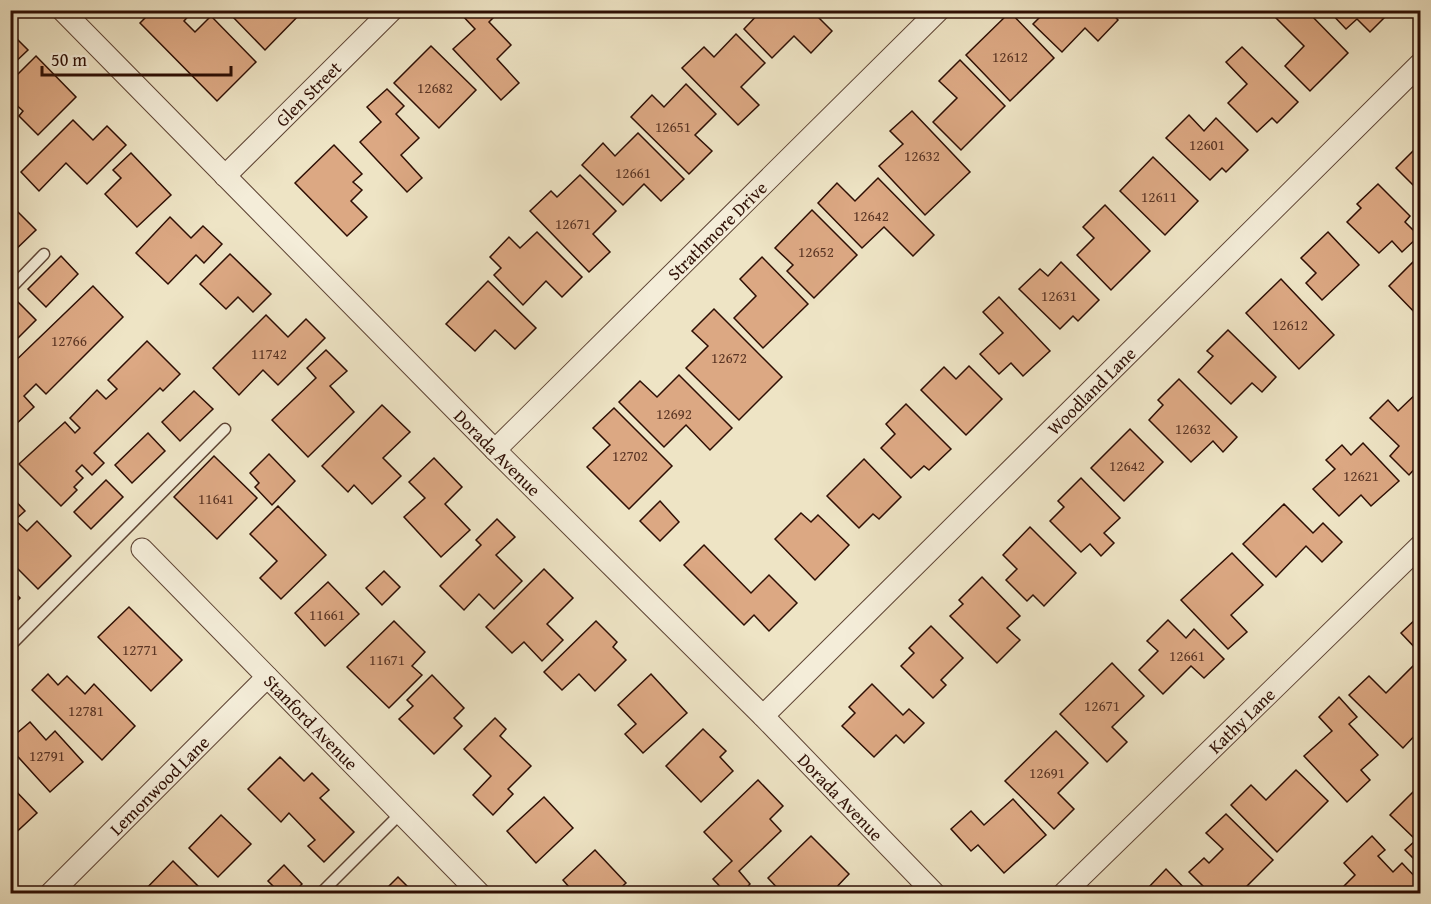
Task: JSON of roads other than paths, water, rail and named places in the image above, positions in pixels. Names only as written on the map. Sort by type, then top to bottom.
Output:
[{"type":"street","name":"Dorada Avenue","points":[[62,10],[495,450],[763,716],[935,894]]},
{"type":"street","name":"Glen Street","points":[[225,176],[392,10]]},
{"type":"street","name":"Strathmore Drive","points":[[495,450],[939,10]]},
{"type":"street","name":"Woodland Lane","points":[[763,716],[1420,64]]},
{"type":"street","name":"Kathy Lane","points":[[1063,894],[1420,546]]},
{"type":"street","name":"Stanford Avenue","points":[[142,549],[480,894]]},
{"type":"street","name":"Lemonwood Lane","points":[[50,894],[267,677]]},
{"type":"lane","points":[[10,289],[44,254]]},
{"type":"lane","points":[[10,646],[225,429]]},
{"type":"lane","points":[[320,894],[401,813]]}]
